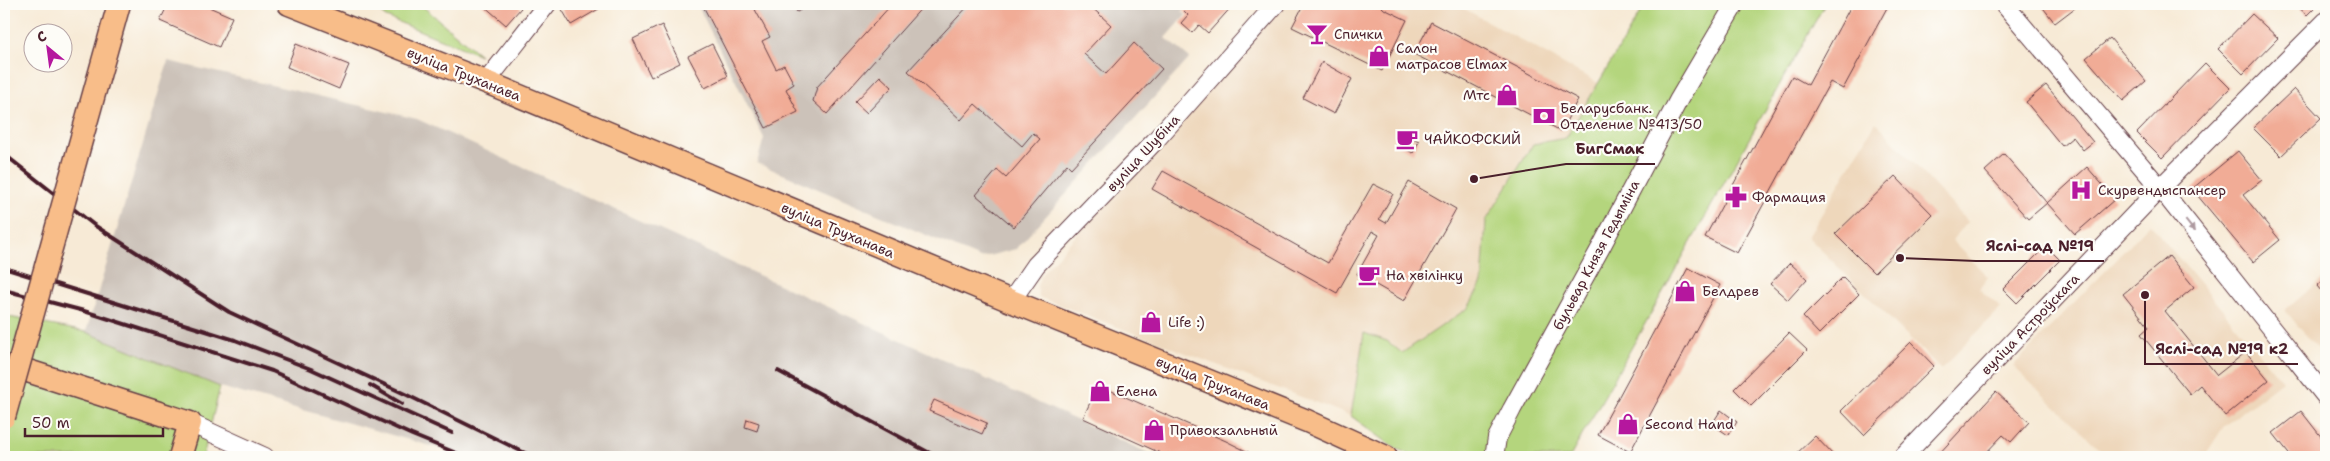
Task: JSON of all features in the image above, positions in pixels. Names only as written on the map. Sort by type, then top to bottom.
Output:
[{"type":"main road","points":[[4,417],[119,4]]},
{"type":"main road","name":"вуліца Труханава","points":[[289,4],[334,13],[486,82],[1011,302],[1307,421],[1386,457]]},
{"type":"main road","points":[[4,366],[28,371],[190,424],[180,457]]},
{"type":"street","points":[[486,82],[547,4]]},
{"type":"street","name":"вуліца Шубіна","points":[[1011,302],[1036,265],[1154,142],[1276,4]]},
{"type":"street","name":"бульвар Князя Гедыміна","points":[[1494,457],[1497,438],[1596,258],[1679,98],[1735,4]]},
{"type":"street","points":[[2004,4],[2160,188],[2326,397]]},
{"type":"street","name":"вуліца Астроўскага","points":[[1902,457],[2160,188],[2326,21]]},
{"type":"street","points":[[190,424],[265,457]]},
{"type":"shaded area","points":[[697,4],[1188,4],[1182,11],[1186,15],[1166,38],[1190,58],[1016,249],[980,258],[757,163],[764,138]]},
{"type":"shaded area","points":[[1282,4],[1456,4],[1598,83],[1566,138],[1533,144],[1486,221],[1482,284],[1468,308],[1402,353],[1387,341],[1364,333],[1351,416],[1039,297],[1037,286],[1040,276]]},
{"type":"shaded area","points":[[168,61],[417,119],[1157,457],[470,457],[220,387],[86,332]]},
{"type":"shaded area","points":[[1876,122],[1968,222],[1952,240],[1988,277],[1979,289],[2001,308],[1941,369],[1808,237]]},
{"type":"shaded area","points":[[2150,224],[2282,381],[2224,426],[2204,457],[2108,457],[2013,366]]},
{"type":"shaded area","points":[[2326,276],[2326,360],[2285,310]]},
{"type":"green space","points":[[373,4],[420,4],[480,55],[386,17]]},
{"type":"green space","points":[[1645,4],[1661,4],[1670,8],[1672,4],[1825,4],[1570,457],[1415,457],[1395,448],[1351,416],[1364,333],[1387,341],[1402,353],[1468,308],[1482,283],[1486,221],[1533,144],[1566,138]]},
{"type":"green space","points":[[4,316],[86,332],[220,387],[203,457],[4,457]]},
{"type":"building","points":[[168,4],[202,4],[232,17],[219,47],[160,21]]},
{"type":"building","points":[[482,4],[517,4],[521,8],[506,25]]},
{"type":"building","points":[[564,4],[601,4],[602,7],[571,25],[560,6]]},
{"type":"building","points":[[702,4],[752,4],[770,37],[762,41],[776,69],[784,65],[794,84],[786,89],[798,112],[766,128]]},
{"type":"building","points":[[792,4],[811,4],[797,12]]},
{"type":"building","points":[[892,4],[925,4],[827,114],[813,101],[817,87]]},
{"type":"building","points":[[970,4],[1088,4],[1111,25],[1084,54],[1106,74],[1134,43],[1162,69],[1071,168],[1067,164],[1014,227],[976,195],[997,170],[1006,178],[1040,139],[1033,133],[1022,146],[975,104],[961,120],[908,71]]},
{"type":"building","points":[[1190,4],[1234,4],[1208,33],[1199,25],[1192,33],[1181,23],[1188,15],[1184,11]]},
{"type":"building","points":[[1304,4],[1379,4],[1384,9],[1407,20],[1382,71],[1292,27]]},
{"type":"building","points":[[1852,4],[1889,4],[1843,89],[1830,82],[1737,253],[1705,237],[1792,76],[1808,85]]},
{"type":"building","points":[[2040,4],[2080,4],[2055,23]]},
{"type":"building","points":[[2295,4],[2318,4],[2307,15]]},
{"type":"building","points":[[2252,14],[2278,38],[2243,74],[2218,49]]},
{"type":"building","points":[[1431,22],[1578,99],[1561,131],[1414,54]]},
{"type":"building","points":[[662,25],[680,63],[651,77],[633,39]]},
{"type":"building","points":[[2110,38],[2146,81],[2123,101],[2086,58]]},
{"type":"building","points":[[296,44],[349,65],[339,89],[287,67]]},
{"type":"building","points":[[712,44],[728,76],[705,88],[688,56]]},
{"type":"building","points":[[1322,62],[1352,79],[1334,114],[1303,98]]},
{"type":"building","points":[[2205,63],[2230,88],[2162,158],[2137,133]]},
{"type":"building","points":[[880,76],[892,87],[867,113],[855,102]]},
{"type":"building","points":[[2046,85],[2093,142],[2083,150],[2073,137],[2062,146],[2026,102]]},
{"type":"building","points":[[2294,89],[2321,118],[2281,156],[2253,128]]},
{"type":"building","points":[[1402,133],[1419,141],[1413,153],[1396,144]]},
{"type":"building","points":[[2238,151],[2262,180],[2243,195],[2280,240],[2253,262],[2192,189]]},
{"type":"building","points":[[2004,154],[2047,203],[2028,219],[1985,171]]},
{"type":"building","points":[[2087,167],[2115,199],[2075,234],[2047,203]]},
{"type":"building","points":[[1163,171],[1328,263],[1373,184],[1393,194],[1379,219],[1386,223],[1409,182],[1456,209],[1404,301],[1357,274],[1379,235],[1372,231],[1337,293],[1152,189]]},
{"type":"building","points":[[1895,176],[1933,215],[1874,273],[1835,234]]},
{"type":"building","points":[[2046,246],[2060,260],[2017,303],[2003,289]]},
{"type":"building","points":[[2169,256],[2194,287],[2165,311],[2217,375],[2246,352],[2269,380],[2225,416],[2200,385],[2190,394],[2141,334],[2149,327],[2123,294]]},
{"type":"building","points":[[1790,263],[1807,279],[1788,300],[1770,284]]},
{"type":"building","points":[[1688,268],[1720,285],[1630,452],[1598,435]]},
{"type":"building","points":[[1843,277],[1859,294],[1819,334],[1803,317]]},
{"type":"building","points":[[2326,278],[2326,297],[2317,286]]},
{"type":"building","points":[[1789,333],[1807,350],[1751,406],[1734,389]]},
{"type":"building","points":[[1911,342],[1934,366],[1864,435],[1841,411]]},
{"type":"building","name":"Привокзальный","points":[[1098,385],[1258,457],[1169,457],[1083,418]]},
{"type":"building","points":[[1996,392],[2029,422],[2011,442],[2003,435],[1982,457],[1936,457]]},
{"type":"building","points":[[934,400],[987,423],[982,434],[929,411]]},
{"type":"building","points":[[1721,410],[1737,422],[1728,435],[1712,424]]},
{"type":"building","points":[[2301,411],[2326,443],[2326,457],[2292,457],[2273,433]]},
{"type":"building","points":[[747,419],[759,423],[757,431],[745,427]]},
{"type":"building","points":[[1815,436],[1835,457],[1793,457]]},
{"type":"railway","points":[[4,154],[94,225],[229,312],[405,394],[533,457]]},
{"type":"railway","points":[[4,268],[235,340],[311,369],[452,433]]},
{"type":"railway","points":[[4,290],[84,311],[272,371],[412,435],[466,457]]},
{"type":"railway","points":[[778,371],[937,457]]},
{"type":"railway","points":[[370,385],[402,404]]},
{"type":"place","name":"Спички","points":[[1317,34]]},
{"type":"place","name":"Салон матрасов Elmax","points":[[1379,56]]},
{"type":"place","name":"Мтс","points":[[1507,95]]},
{"type":"place","name":"Беларусбанк. Отделение №413/50","points":[[1544,116]]},
{"type":"place","name":"ЧАЙКОФСКИЙ","points":[[1407,139]]},
{"type":"place","name":"БигСмак","points":[[1474,179]]},
{"type":"place","name":"Скурвендыспансер","points":[[2081,190]]},
{"type":"place","name":"Фармация","points":[[1736,197]]},
{"type":"place","name":"Яслі-сад №19","points":[[1900,258]]},
{"type":"place","name":"На хвілінку","points":[[1369,275]]},
{"type":"place","name":"Белдрев","points":[[1685,291]]},
{"type":"place","name":"Яслі-сад №19 к2","points":[[2145,295]]},
{"type":"place","name":"Life :)","points":[[1151,322]]},
{"type":"place","name":"Елена","points":[[1100,391]]},
{"type":"place","name":"Second Hand","points":[[1628,424]]},
{"type":"place","name":"Привокзальный","points":[[1154,430]]}]
